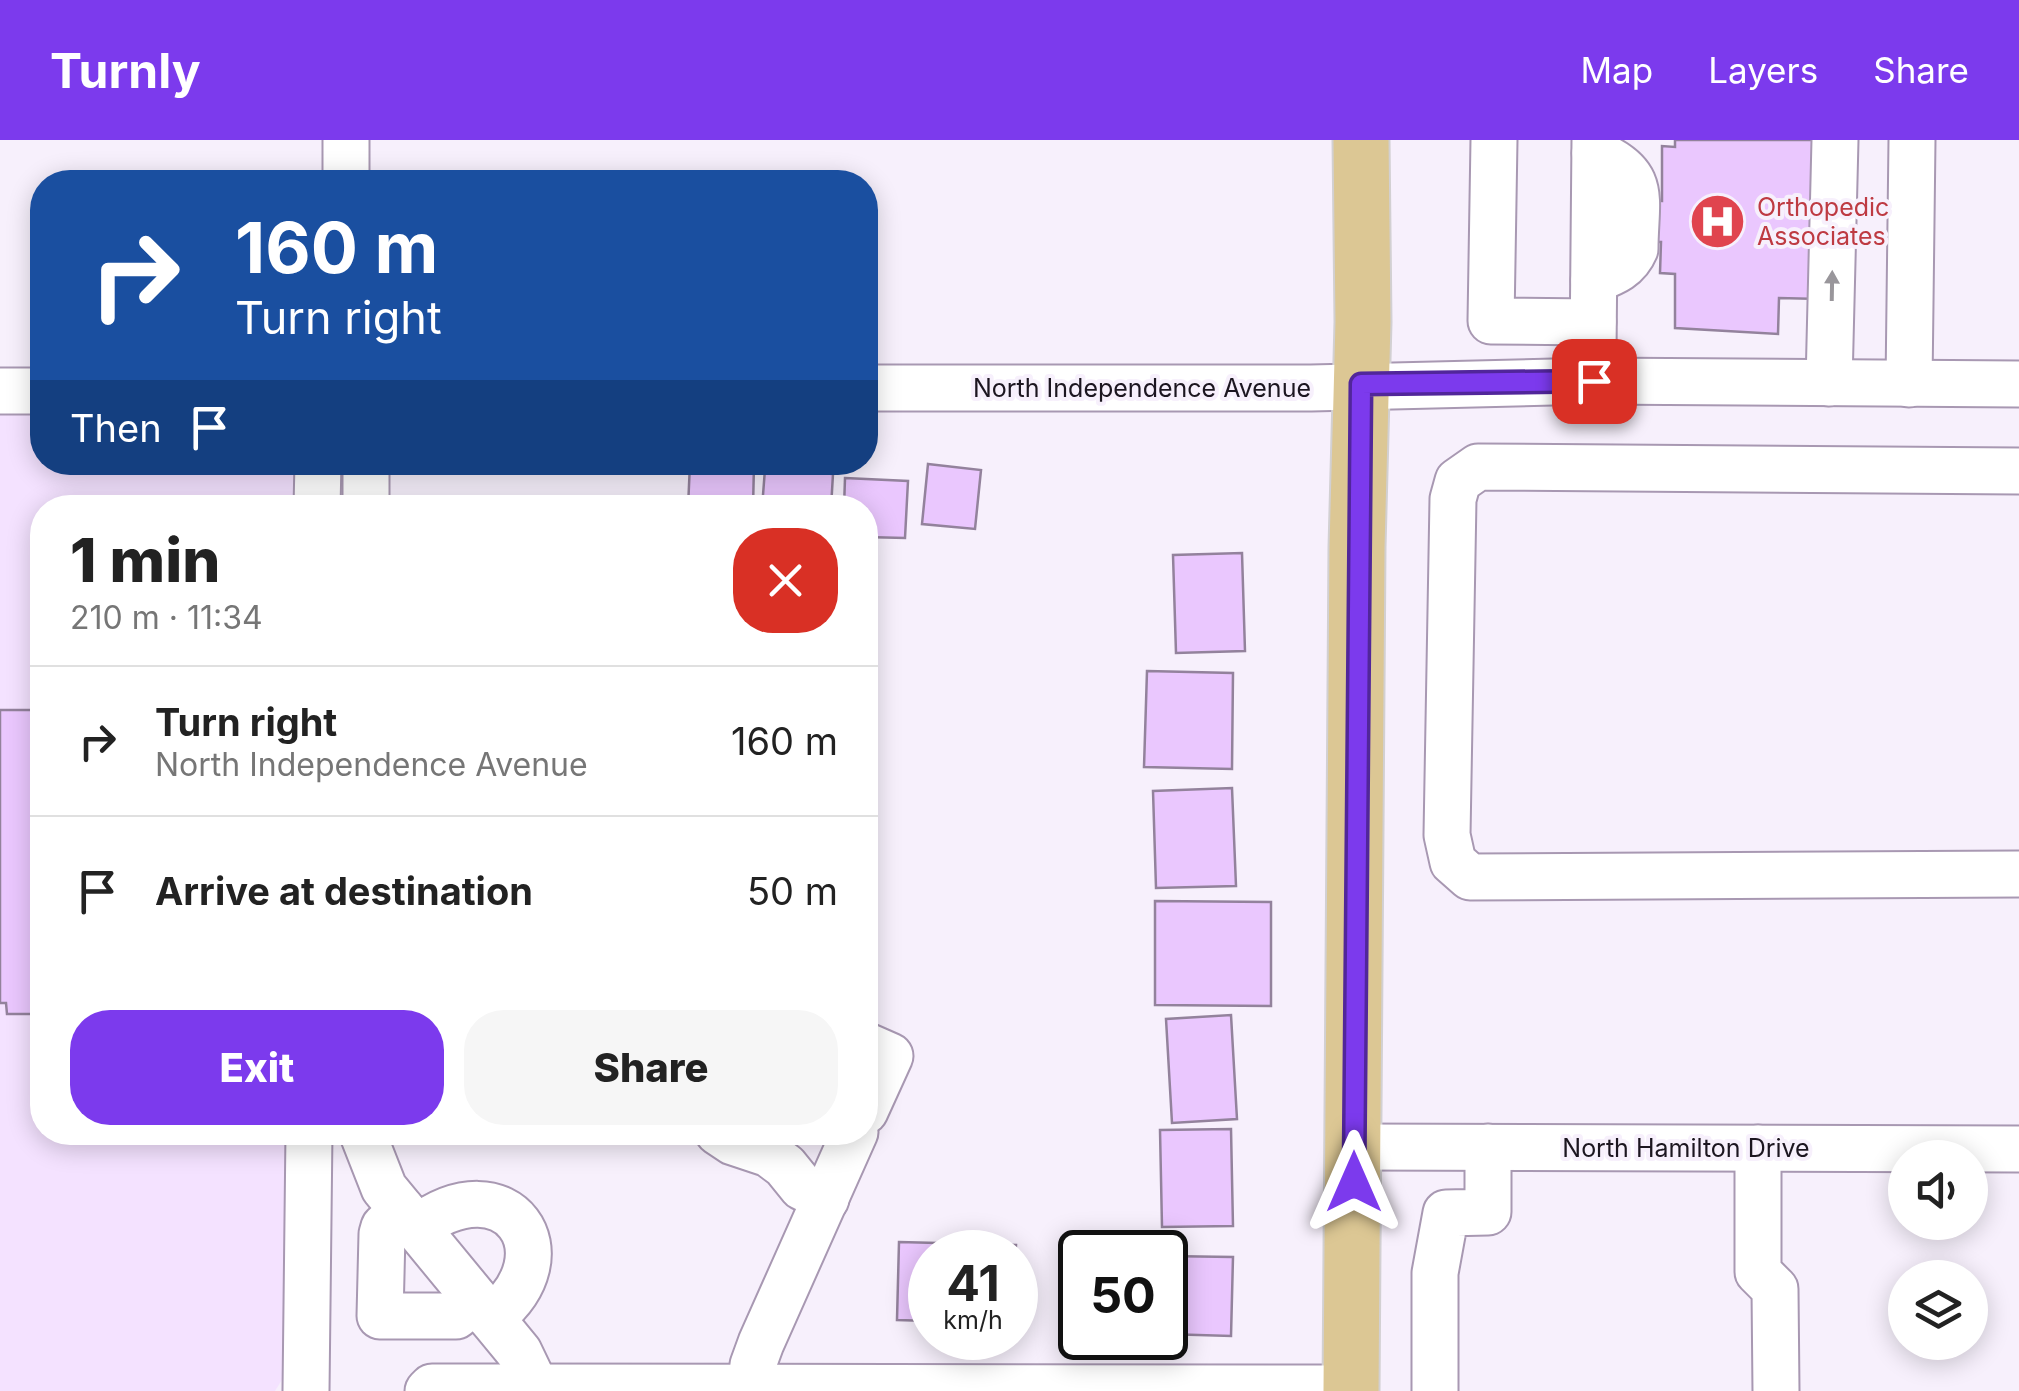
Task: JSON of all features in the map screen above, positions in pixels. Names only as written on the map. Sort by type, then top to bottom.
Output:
[{"type":"main road","points":[[1351,1390],[1361,140]]},
{"type":"street","points":[[346,140],[346,170]]},
{"type":"street","points":[[1494,140],[1490,321],[1594,301]]},
{"type":"street","points":[[1829,383],[1835,140]]},
{"type":"street","points":[[1908,384],[1912,140]]},
{"type":"street","points":[[1594,381],[1595,146]]},
{"type":"street","name":"North Independence Avenue","points":[[878,388],[1311,388],[1594,381],[2019,384]]},
{"type":"street","points":[[0,391],[30,390]]},
{"type":"street","points":[[2019,471],[1478,467],[1458,481],[1453,499],[1447,835],[1453,862],[1470,877],[2019,874]]},
{"type":"street","points":[[878,1051],[890,1056],[878,1082]]},
{"type":"street","points":[[306,1391],[308,1145]]},
{"type":"street","points":[[367,1145],[384,1188],[526,1364],[532,1388]]},
{"type":"street","points":[[742,1145],[769,1154],[802,1187],[826,1198]]},
{"type":"street","points":[[750,1390],[761,1342],[850,1145]]},
{"type":"street","points":[[1436,1391],[1436,1272],[1446,1213],[1488,1212],[1488,1146]]},
{"type":"street","name":"North Hamilton Drive","points":[[1354,1147],[2019,1149]]},
{"type":"street","points":[[1758,1148],[1758,1272],[1775,1289],[1776,1391]]},
{"type":"street","points":[[492,1205],[506,1212],[527,1236],[529,1251],[517,1292],[508,1305],[456,1316],[380,1316],[384,1226],[410,1219],[443,1210],[492,1205]]},
{"type":"street","points":[[428,1391],[432,1387],[1351,1390]]},
{"type":"shaded area","points":[[0,412],[30,412],[30,475],[297,475],[296,495],[30,495],[30,1145],[288,1145],[285,1375],[275,1391],[0,1391]]},
{"type":"building","name":"Orthopedic Associates","points":[[1675,140],[1822,140],[1820,299],[1779,298],[1778,334],[1675,328],[1675,274],[1660,273],[1661,242],[1615,241],[1615,200],[1662,201],[1662,146],[1675,147]]},
{"type":"building","points":[[928,464],[981,470],[975,529],[922,524]]},
{"type":"building","points":[[689,475],[754,475],[753,495],[689,495]]},
{"type":"building","points":[[765,475],[833,475],[832,495],[763,495]]},
{"type":"building","points":[[845,478],[908,481],[905,538],[878,537],[878,495],[844,495]]},
{"type":"building","points":[[1242,553],[1245,651],[1176,653],[1173,555]]},
{"type":"building","points":[[1147,671],[1233,673],[1232,769],[1144,767]]},
{"type":"building","points":[[0,710],[30,710],[30,1014],[7,1014],[6,1003],[0,1003]]},
{"type":"building","points":[[1232,788],[1236,886],[1156,888],[1153,791]]},
{"type":"building","points":[[1155,901],[1271,902],[1271,1006],[1155,1005]]},
{"type":"building","points":[[1231,1015],[1237,1119],[1172,1123],[1166,1019]]},
{"type":"building","points":[[1231,1129],[1233,1226],[1162,1227],[1160,1130]]},
{"type":"building","points":[[899,1242],[908,1242],[908,1320],[897,1320]]},
{"type":"building","points":[[1188,1256],[1233,1257],[1231,1336],[1188,1335]]},
{"type":"place","name":"Orthopedic Associates","points":[[1718,221]]},
{"type":"route","points":[[1354,1182],[1361,384],[1594,381]]}]
